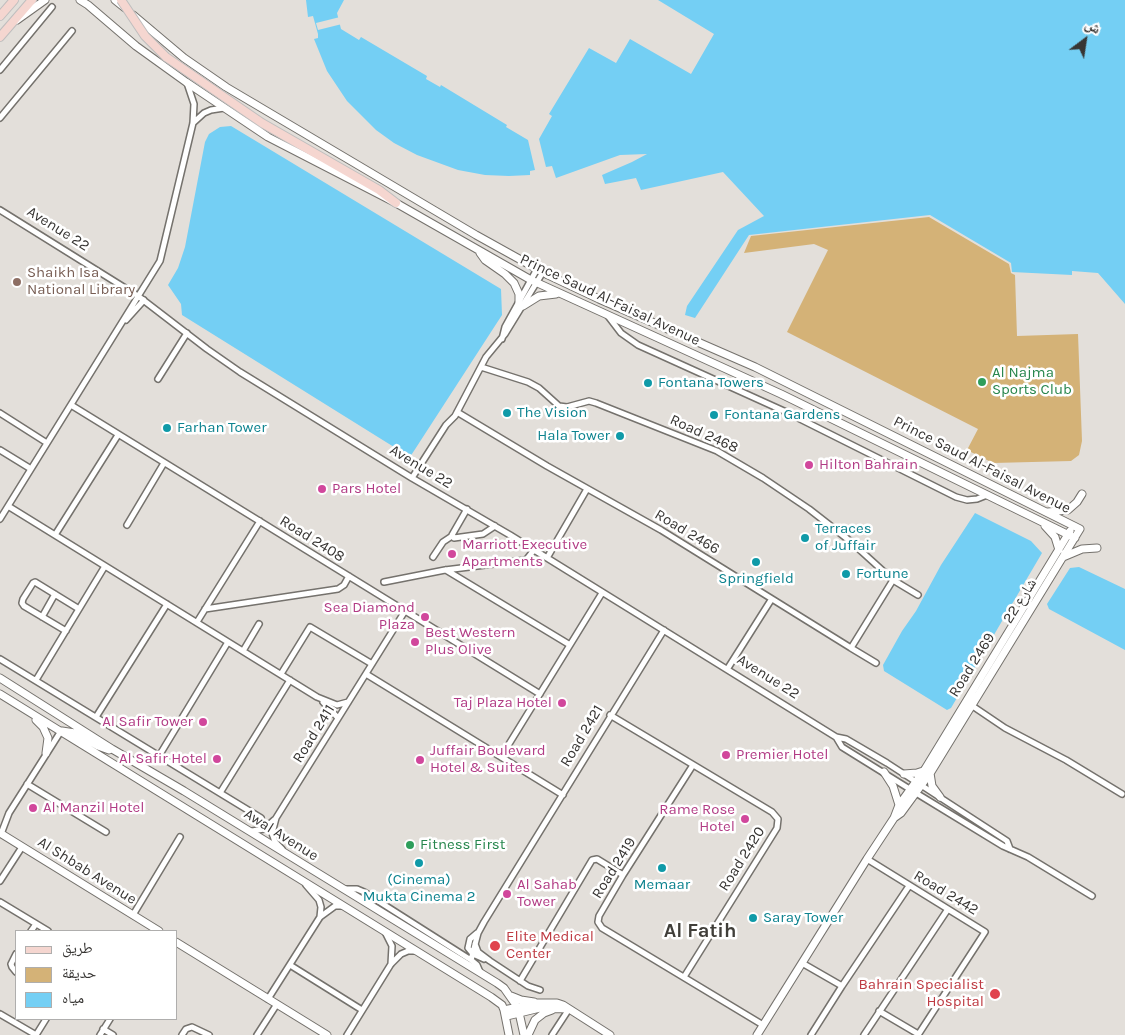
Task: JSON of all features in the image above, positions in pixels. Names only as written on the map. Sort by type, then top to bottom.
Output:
[{"type":"main road","points":[[2,13],[9,0]]},
{"type":"main road","points":[[2,13],[14,0]]},
{"type":"main road","points":[[0,37],[32,0]]},
{"type":"main road","points":[[121,0],[145,36],[166,57],[262,123],[385,194],[396,203]]},
{"type":"street","points":[[9,26],[45,0]]},
{"type":"street","name":"Prince Saud Al-Faisal Avenue","points":[[80,0],[129,41],[186,82],[283,145],[396,203],[534,282],[781,394],[1075,538]]},
{"type":"street","name":"Prince Saud Al-Faisal Avenue","points":[[115,0],[184,58],[226,87],[467,230],[540,270],[599,299],[754,367],[1080,529]]},
{"type":"street","points":[[0,70],[52,8]]},
{"type":"street","points":[[0,118],[72,31]]},
{"type":"street","points":[[0,519],[138,296],[155,272],[162,256],[193,123],[194,104],[186,82]]},
{"type":"street","points":[[193,123],[204,113],[224,108]]},
{"type":"street","name":"Avenue 22","points":[[0,210],[144,300],[240,372],[728,668],[836,736],[846,739],[904,774],[1004,838],[1010,848]]},
{"type":"street","points":[[479,251],[483,258],[514,282],[521,304]]},
{"type":"street","points":[[412,478],[446,425],[457,412],[486,357],[502,339],[540,270]]},
{"type":"street","points":[[521,304],[538,296],[558,294]]},
{"type":"street","points":[[122,324],[144,300]]},
{"type":"street","points":[[608,316],[621,333],[638,345],[778,408],[956,497],[967,500],[987,496]]},
{"type":"street","points":[[158,379],[187,333]]},
{"type":"street","name":"Road 2468","points":[[481,367],[528,382],[539,388],[559,406],[567,407],[589,401],[717,451],[763,478],[834,528],[893,580],[918,595]]},
{"type":"street","name":"Road 2408","points":[[71,405],[540,694]]},
{"type":"street","name":"Road 2466","points":[[457,412],[587,489],[661,530],[771,600],[876,663]]},
{"type":"street","points":[[0,413],[48,443]]},
{"type":"street","points":[[55,535],[118,435]]},
{"type":"street","points":[[0,450],[31,469]]},
{"type":"street","points":[[127,525],[164,463]]},
{"type":"street","points":[[547,558],[587,489]]},
{"type":"street","points":[[1044,512],[1055,513],[1068,510],[1077,502],[1082,494]]},
{"type":"street","points":[[8,506],[317,697],[337,705],[348,702]]},
{"type":"street","points":[[433,557],[443,542],[452,536],[467,509]]},
{"type":"street","points":[[1037,520],[1055,537],[1061,554],[1097,548]]},
{"type":"street","points":[[197,622],[260,521]]},
{"type":"street","points":[[452,536],[454,538],[483,534],[495,526]]},
{"type":"street","name":"Road 2469","points":[[894,818],[899,805],[919,784],[928,771],[1061,554],[1072,526]]},
{"type":"street","name":"شارع 22","points":[[972,705],[1061,554],[1080,529]]},
{"type":"street","points":[[384,582],[445,570],[526,560],[534,550]]},
{"type":"street","points":[[36,680],[105,566]]},
{"type":"street","points":[[445,570],[570,645]]},
{"type":"street","points":[[205,609],[338,589],[344,585],[348,576]]},
{"type":"street","points":[[851,648],[893,580]]},
{"type":"street","points":[[66,631],[24,606],[22,603],[23,599],[35,582],[79,609]]},
{"type":"street","points":[[501,757],[602,593]]},
{"type":"street","points":[[42,616],[56,594]]},
{"type":"street","points":[[728,668],[771,600]]},
{"type":"street","points":[[96,718],[167,604]]},
{"type":"street","name":"Road 2411","points":[[250,831],[264,830],[276,818],[405,611]]},
{"type":"street","points":[[243,651],[259,624]]},
{"type":"street","points":[[281,674],[310,627],[372,664]]},
{"type":"street","name":"Road 2421","points":[[472,957],[469,951],[469,942],[478,933],[664,630]]},
{"type":"street","points":[[159,756],[228,642]]},
{"type":"street","points":[[0,659],[261,818]]},
{"type":"street","points":[[366,674],[563,795]]},
{"type":"street","name":"Awal Avenue","points":[[0,678],[112,749],[184,790],[504,988],[519,1010],[526,1035]]},
{"type":"street","points":[[220,793],[290,680]]},
{"type":"street","name":"Awal Avenue","points":[[0,694],[491,997],[502,1005],[505,1013]]},
{"type":"street","points":[[317,697],[338,718]]},
{"type":"street","points":[[904,774],[928,771],[972,705],[1005,728],[1066,760],[1122,794]]},
{"type":"street","points":[[29,712],[47,733],[46,753]]},
{"type":"street","name":"Road 2420","points":[[610,716],[693,764],[772,812],[778,818],[777,828],[684,977]]},
{"type":"street","points":[[1,834],[9,813],[61,731],[70,732],[103,748],[112,749]]},
{"type":"street","name":"Avenue 22","points":[[836,736],[842,747],[1003,846],[1010,848]]},
{"type":"street","name":"Road 2419","points":[[693,764],[623,875],[599,916],[598,922],[602,928],[763,1025]]},
{"type":"street","points":[[928,771],[932,786],[940,797]]},
{"type":"street","points":[[884,772],[893,786],[899,805]]},
{"type":"street","points":[[27,784],[106,832]]},
{"type":"street","points":[[757,1035],[867,858],[894,818],[901,813],[913,791]]},
{"type":"street","points":[[0,822],[9,813]]},
{"type":"street","points":[[276,818],[272,829],[273,838],[290,857]]},
{"type":"street","name":"Al Shbab Avenue","points":[[1,834],[157,930]]},
{"type":"street","points":[[133,915],[180,837]]},
{"type":"street","points":[[0,882],[22,847]]},
{"type":"street","points":[[1010,848],[1092,896]]},
{"type":"street","points":[[520,981],[592,860],[597,858],[623,875]]},
{"type":"street","name":"Road 2442","points":[[867,858],[985,932],[918,1034],[879,1011]]},
{"type":"street","points":[[302,881],[319,900],[321,907],[320,917]]},
{"type":"street","points":[[811,1035],[909,886]]},
{"type":"street","points":[[342,889],[360,890],[472,957],[490,961]]},
{"type":"street","points":[[0,902],[46,930]]},
{"type":"street","points":[[268,999],[320,917],[335,906],[343,906]]},
{"type":"street","points":[[864,1035],[948,909]]},
{"type":"street","points":[[32,930],[36,924]]},
{"type":"street","points":[[385,932],[392,946],[391,964]]},
{"type":"street","name":"Road 2421","points":[[472,957],[478,933]]},
{"type":"street","points":[[178,943],[325,1034]]},
{"type":"street","points":[[475,944],[478,952],[490,961],[520,981],[540,990]]},
{"type":"street","points":[[347,1035],[391,964],[401,954],[415,951]]},
{"type":"street","points":[[15,956],[12,967],[15,971]]},
{"type":"street","points":[[472,957],[480,973]]},
{"type":"street","points":[[802,963],[842,986]]},
{"type":"street","points":[[290,964],[362,1010]]},
{"type":"street","points":[[510,995],[521,1000],[557,1003],[610,1035]]},
{"type":"street","points":[[519,1010],[537,1002]]},
{"type":"street","points":[[257,1035],[277,1004]]},
{"type":"street","points":[[509,1035],[505,1013],[540,1008],[569,1009]]},
{"type":"street","points":[[526,1035],[535,1020],[544,1013],[557,1009]]},
{"type":"street","points":[[552,1035],[569,1009]]},
{"type":"street","points":[[0,1014],[36,1035],[45,1020]]},
{"type":"street","points":[[100,1035],[109,1020]]},
{"type":"street","points":[[182,1035],[186,1029],[192,1027],[209,1035]]},
{"type":"street","points":[[104,1029],[113,1035]]},
{"type":"green space","name":"Al Najma Sports Club","points":[[929,217],[1009,264],[1011,273],[1015,275],[1017,336],[1078,334],[1082,441],[1079,455],[1071,461],[993,463],[967,450],[978,429],[787,332],[828,250],[814,244],[744,253],[751,236]]},
{"type":"water","points":[[306,0],[344,0],[337,13],[341,29],[359,40],[361,37],[427,76],[426,79],[440,87],[441,85],[528,140],[535,170],[530,171],[530,175],[509,176],[485,175],[458,170],[417,155],[394,143],[376,130],[347,101],[327,71],[314,39],[318,38],[318,34],[313,16],[308,17]]},
{"type":"water","points":[[658,0],[1125,0],[1125,304],[1098,273],[1072,271],[1072,275],[1012,272],[1011,263],[930,215],[749,235],[695,318],[685,315],[687,306],[738,230],[764,216],[723,172],[641,190],[636,178],[605,184],[602,175],[647,154],[620,155],[556,178],[552,166],[546,167],[539,139],[552,116],[549,114],[589,48],[616,63],[630,39],[691,74],[714,34]]},
{"type":"water","points":[[231,126],[501,289],[502,315],[410,457],[182,315],[181,304],[168,285],[178,268],[185,247],[205,142],[209,134],[220,127]]},
{"type":"water","points":[[975,513],[1031,541],[1042,553],[951,708],[947,710],[884,671],[883,665],[941,565]]},
{"type":"water","points":[[1079,567],[1125,589],[1125,650],[1049,609],[1047,604],[1070,568]]},
{"type":"pier","points":[[340,17],[342,24],[318,30],[316,23]]},
{"type":"place","name":"Shaikh Isa National Library","points":[[17,282]]},
{"type":"place","name":"Al Najma Sports Club","points":[[982,382]]},
{"type":"place","name":"Fontana Towers","points":[[648,383]]},
{"type":"place","name":"The Vision","points":[[507,413]]},
{"type":"place","name":"Fontana Gardens","points":[[714,415]]},
{"type":"place","name":"Farhan Tower","points":[[167,428]]},
{"type":"place","name":"Hala Tower","points":[[620,436]]},
{"type":"place","name":"Hilton Bahrain","points":[[809,465]]},
{"type":"place","name":"Pars Hotel","points":[[322,489]]},
{"type":"place","name":"Terraces of Juffair","points":[[805,538]]},
{"type":"place","name":"Marriott Executive Apartments","points":[[452,554]]},
{"type":"place","name":"Springfield","points":[[756,562]]},
{"type":"place","name":"Fortune","points":[[846,574]]},
{"type":"place","name":"Sea Diamond Plaza","points":[[425,617]]},
{"type":"place","name":"Best Western Plus Olive","points":[[415,642]]},
{"type":"place","name":"Taj Plaza Hotel","points":[[562,703]]},
{"type":"place","name":"Al Safir Tower","points":[[203,722]]},
{"type":"place","name":"Premier Hotel","points":[[726,755]]},
{"type":"place","name":"Al Safir Hotel","points":[[217,759]]},
{"type":"place","name":"Juffair Boulevard Hotel & Suites","points":[[420,760]]},
{"type":"place","name":"Al Manzil Hotel","points":[[33,808]]},
{"type":"place","name":"Rame Rose Hotel","points":[[745,819]]},
{"type":"place","name":"Fitness First","points":[[410,845]]},
{"type":"place","name":"(Cinema) Mukta Cinema 2","points":[[419,863]]},
{"type":"place","name":"Memaar","points":[[662,868]]},
{"type":"place","name":"Al Sahab Tower","points":[[507,894]]},
{"type":"place","name":"Saray Tower","points":[[753,918]]},
{"type":"place","name":"Elite Medical Center","points":[[495,946]]},
{"type":"place","name":"Bahrain Specialist Hospital","points":[[995,994]]},
{"type":"district","name":"Al Fatih","points":[[700,931]]}]
